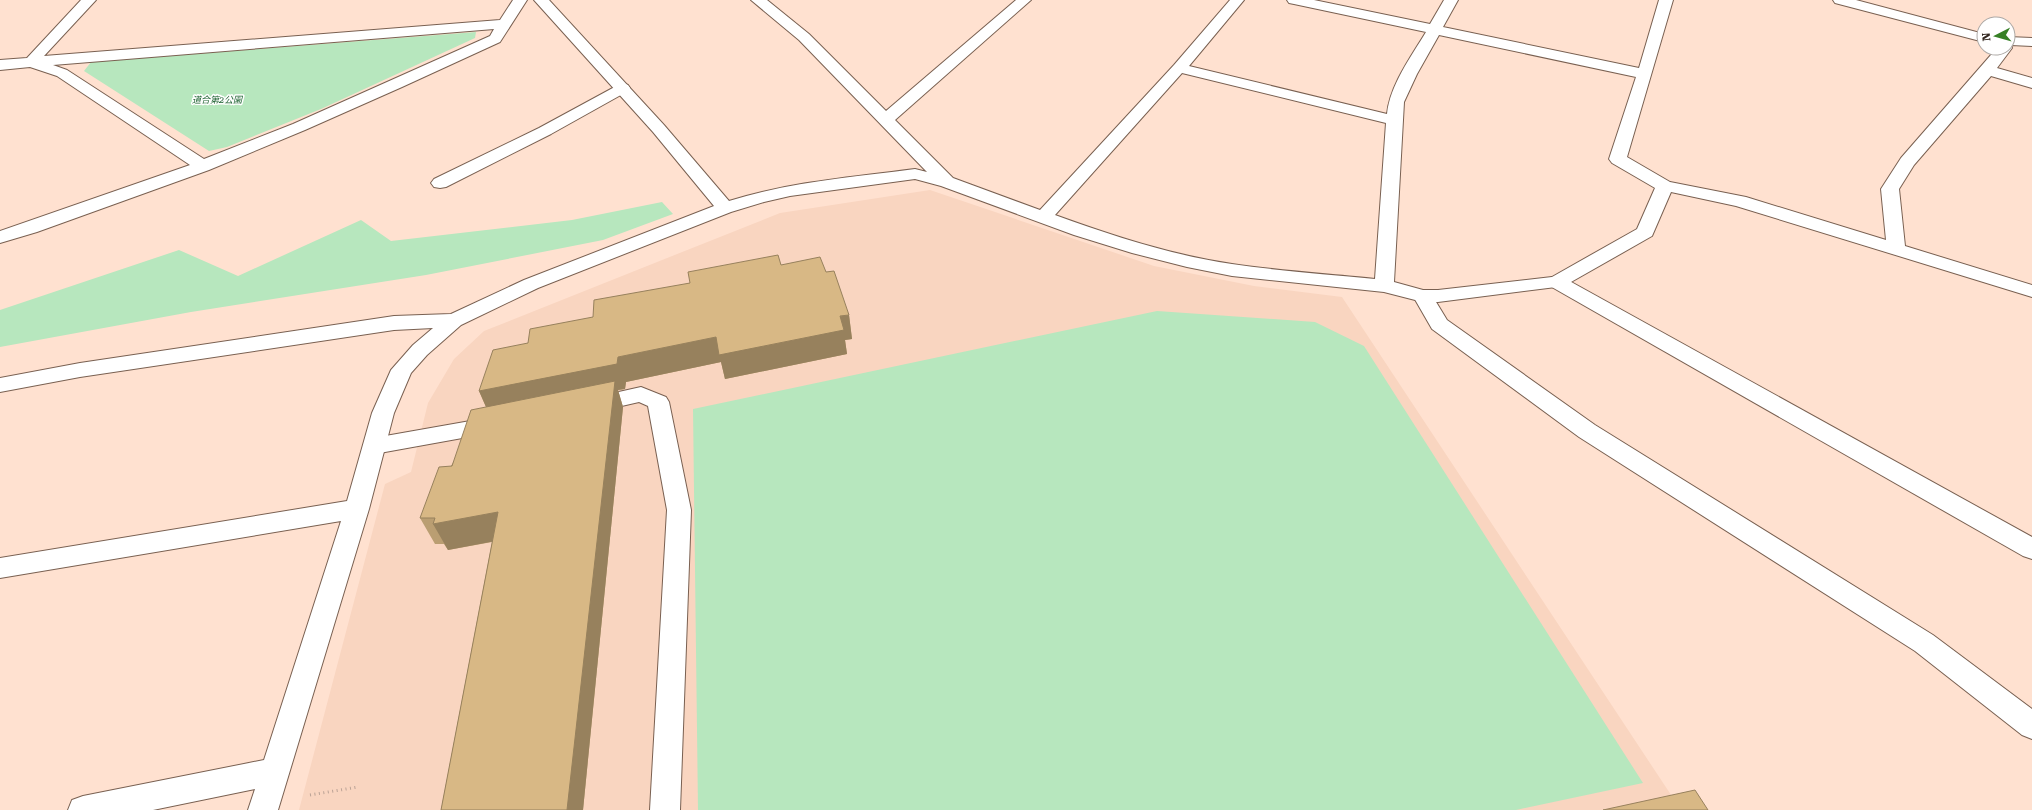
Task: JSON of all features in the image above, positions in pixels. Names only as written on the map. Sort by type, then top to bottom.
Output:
[{"type":"street","points":[[31,62],[89,0]]},
{"type":"street","points":[[0,237],[30,228],[203,166],[299,128],[488,42],[495,38],[520,0]]},
{"type":"street","points":[[541,0],[690,164],[725,208]]},
{"type":"street","points":[[758,0],[804,36],[947,182]]},
{"type":"street","points":[[885,120],[936,74],[1024,0]]},
{"type":"street","points":[[1044,217],[1179,68],[1237,0]]},
{"type":"street","points":[[1294,0],[1645,74]]},
{"type":"street","points":[[1384,286],[1393,120],[1396,102],[1409,74],[1451,0]]},
{"type":"street","points":[[1666,0],[1645,74],[1618,159],[1665,186],[1740,201],[2032,291]]},
{"type":"street","points":[[1840,0],[1976,36]]},
{"type":"street","points":[[0,65],[504,24]]},
{"type":"street","points":[[2016,43],[2032,42]]},
{"type":"street","points":[[1896,249],[1890,189],[1907,162],[1988,70],[1998,56]]},
{"type":"street","points":[[31,62],[62,73],[203,166]]},
{"type":"street","points":[[1179,68],[1393,120]]},
{"type":"street","points":[[1988,70],[2032,83]]},
{"type":"street","points":[[440,183],[545,131],[622,88]]},
{"type":"street","points":[[263,810],[357,509],[383,413],[402,370],[420,350],[454,320],[531,284],[725,208],[790,191],[872,178],[915,174],[947,182],[1019,210],[1138,249],[1195,263],[1232,270],[1384,286],[1423,296],[1557,282],[1645,232],[1665,186]]},
{"type":"street","points":[[1557,282],[2032,549]]},
{"type":"street","points":[[1423,296],[1439,324],[1587,431],[1924,643],[2032,726]]},
{"type":"street","points":[[0,385],[80,370],[394,323],[454,320]]},
{"type":"street","points":[[572,409],[641,394],[658,402],[679,510],[665,810]]},
{"type":"street","points":[[374,446],[518,420]]},
{"type":"street","points":[[0,568],[357,509]]},
{"type":"street","points":[[83,810],[276,770]]},
{"type":"path","points":[[303,796],[358,787]]},
{"type":"shaded area","points":[[930,190],[1154,266],[1254,286],[1342,297],[1681,810],[299,810],[385,484],[411,472],[428,403],[454,359],[484,331],[780,213]]},
{"type":"green space","name":"道合第2公園","points":[[476,32],[475,38],[321,109],[227,147],[209,151],[84,71],[91,62]]},
{"type":"green space","points":[[662,202],[673,214],[603,240],[426,275],[191,312],[0,347],[0,310],[179,250],[238,276],[361,220],[391,241],[572,220]]},
{"type":"green space","points":[[1157,311],[1315,322],[1364,346],[1643,783],[1516,810],[698,810],[693,409]]},
{"type":"building","points":[[778,255],[781,265],[820,257],[826,272],[834,271],[849,315],[840,316],[844,330],[719,355],[716,337],[618,357],[617,364],[479,391],[493,350],[528,343],[530,329],[593,317],[594,300],[690,283],[688,272]]},
{"type":"building","points":[[615,381],[567,810],[441,810],[498,512],[433,524],[435,518],[420,518],[439,467],[452,466],[471,410]]},
{"type":"building","points":[[1695,790],[1708,810],[1603,810]]}]
